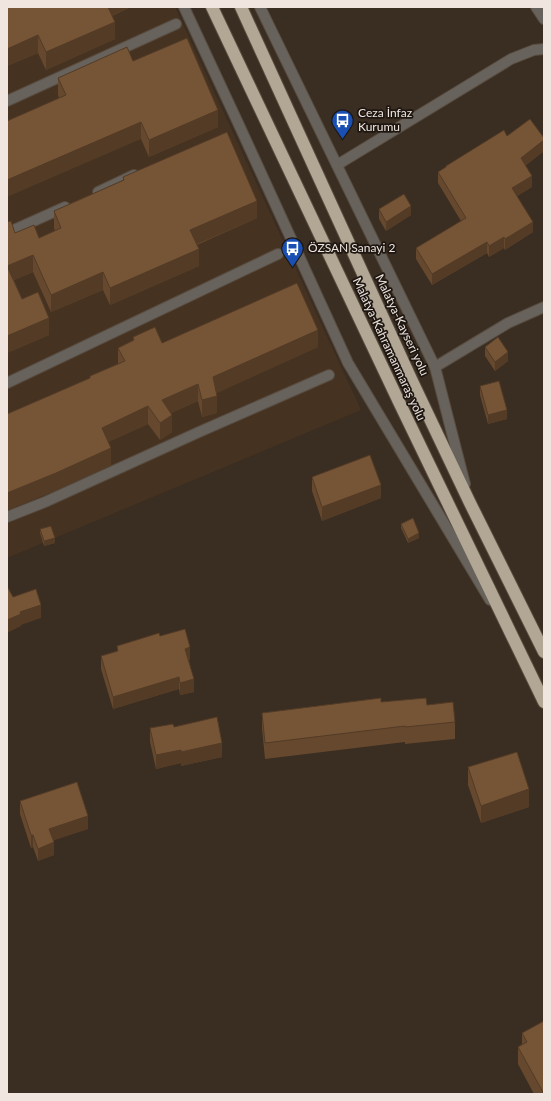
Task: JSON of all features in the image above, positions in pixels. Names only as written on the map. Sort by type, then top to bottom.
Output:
[{"type":"highway","name":"Malatya-Kahramanmaraş yolu","points":[[212,7],[395,395],[544,702]]},
{"type":"highway","name":"Malatya-Kayseri yolu","points":[[241,7],[470,503],[544,652]]},
{"type":"street","points":[[184,7],[348,363],[514,641]]},
{"type":"street","points":[[260,7],[435,367],[470,503]]},
{"type":"street","points":[[536,7],[544,19]]},
{"type":"street","points":[[7,101],[176,24]]},
{"type":"street","points":[[337,165],[511,58],[544,48]]},
{"type":"street","points":[[86,197],[144,171]]},
{"type":"street","points":[[7,233],[72,204]]},
{"type":"street","points":[[7,383],[278,254]]},
{"type":"street","points":[[435,367],[508,323],[544,308]]},
{"type":"street","points":[[7,517],[45,502],[328,375]]},
{"type":"shaded area","points":[[7,7],[175,7],[361,410],[7,558]]},
{"type":"building","points":[[7,7],[108,7],[115,22],[46,52],[38,35],[7,49]]},
{"type":"building","points":[[187,38],[218,110],[149,140],[141,122],[7,180],[7,121],[66,95],[58,78],[127,47],[133,61]]},
{"type":"building","points":[[530,119],[544,140],[521,158],[532,176],[512,188],[533,222],[505,239],[504,237],[489,246],[487,242],[432,274],[416,248],[466,218],[438,172],[504,130],[507,136]]},
{"type":"building","points":[[227,132],[257,201],[190,230],[199,249],[110,288],[103,272],[51,295],[33,255],[7,266],[7,222],[11,221],[15,233],[34,225],[39,238],[61,228],[54,211],[124,180],[123,177]]},
{"type":"building","points":[[404,194],[411,206],[386,222],[379,209]]},
{"type":"building","points":[[7,266],[22,299],[38,292],[49,318],[7,336]]},
{"type":"building","points":[[297,283],[318,330],[213,377],[217,396],[202,400],[198,384],[162,400],[172,415],[160,423],[148,406],[102,428],[111,448],[7,493],[7,414],[125,361],[118,348],[134,340],[133,337],[155,327],[162,343]]},
{"type":"building","points":[[498,337],[508,352],[495,362],[485,347]]},
{"type":"building","points":[[499,381],[507,410],[488,415],[480,386]]},
{"type":"building","points":[[370,455],[381,485],[322,507],[312,477]]},
{"type":"building","points":[[413,518],[419,533],[408,539],[401,524]]},
{"type":"building","points":[[51,526],[55,538],[44,541],[40,529]]},
{"type":"building","points":[[7,586],[13,597],[36,589],[41,605],[20,612],[21,614],[7,620]]},
{"type":"building","points":[[185,629],[190,647],[185,649],[194,679],[180,683],[179,677],[113,697],[101,656],[118,651],[117,646],[159,633],[160,636]]},
{"type":"building","points":[[381,698],[381,702],[426,698],[427,705],[453,702],[455,722],[405,726],[265,743],[262,713]]},
{"type":"building","points":[[217,717],[222,743],[181,752],[181,750],[156,755],[150,728],[173,724],[174,727]]},
{"type":"building","points":[[517,752],[529,789],[481,806],[468,767]]},
{"type":"building","points":[[77,782],[88,816],[49,829],[54,842],[38,849],[33,835],[31,835],[20,801]]},
{"type":"building","points":[[544,1021],[544,1094],[518,1047],[527,1042],[522,1033]]},
{"type":"place","name":"Ceza İnfaz Kurumu","points":[[342,140]]},
{"type":"place","name":"ÖZSAN Sanayi 2","points":[[292,268]]}]
